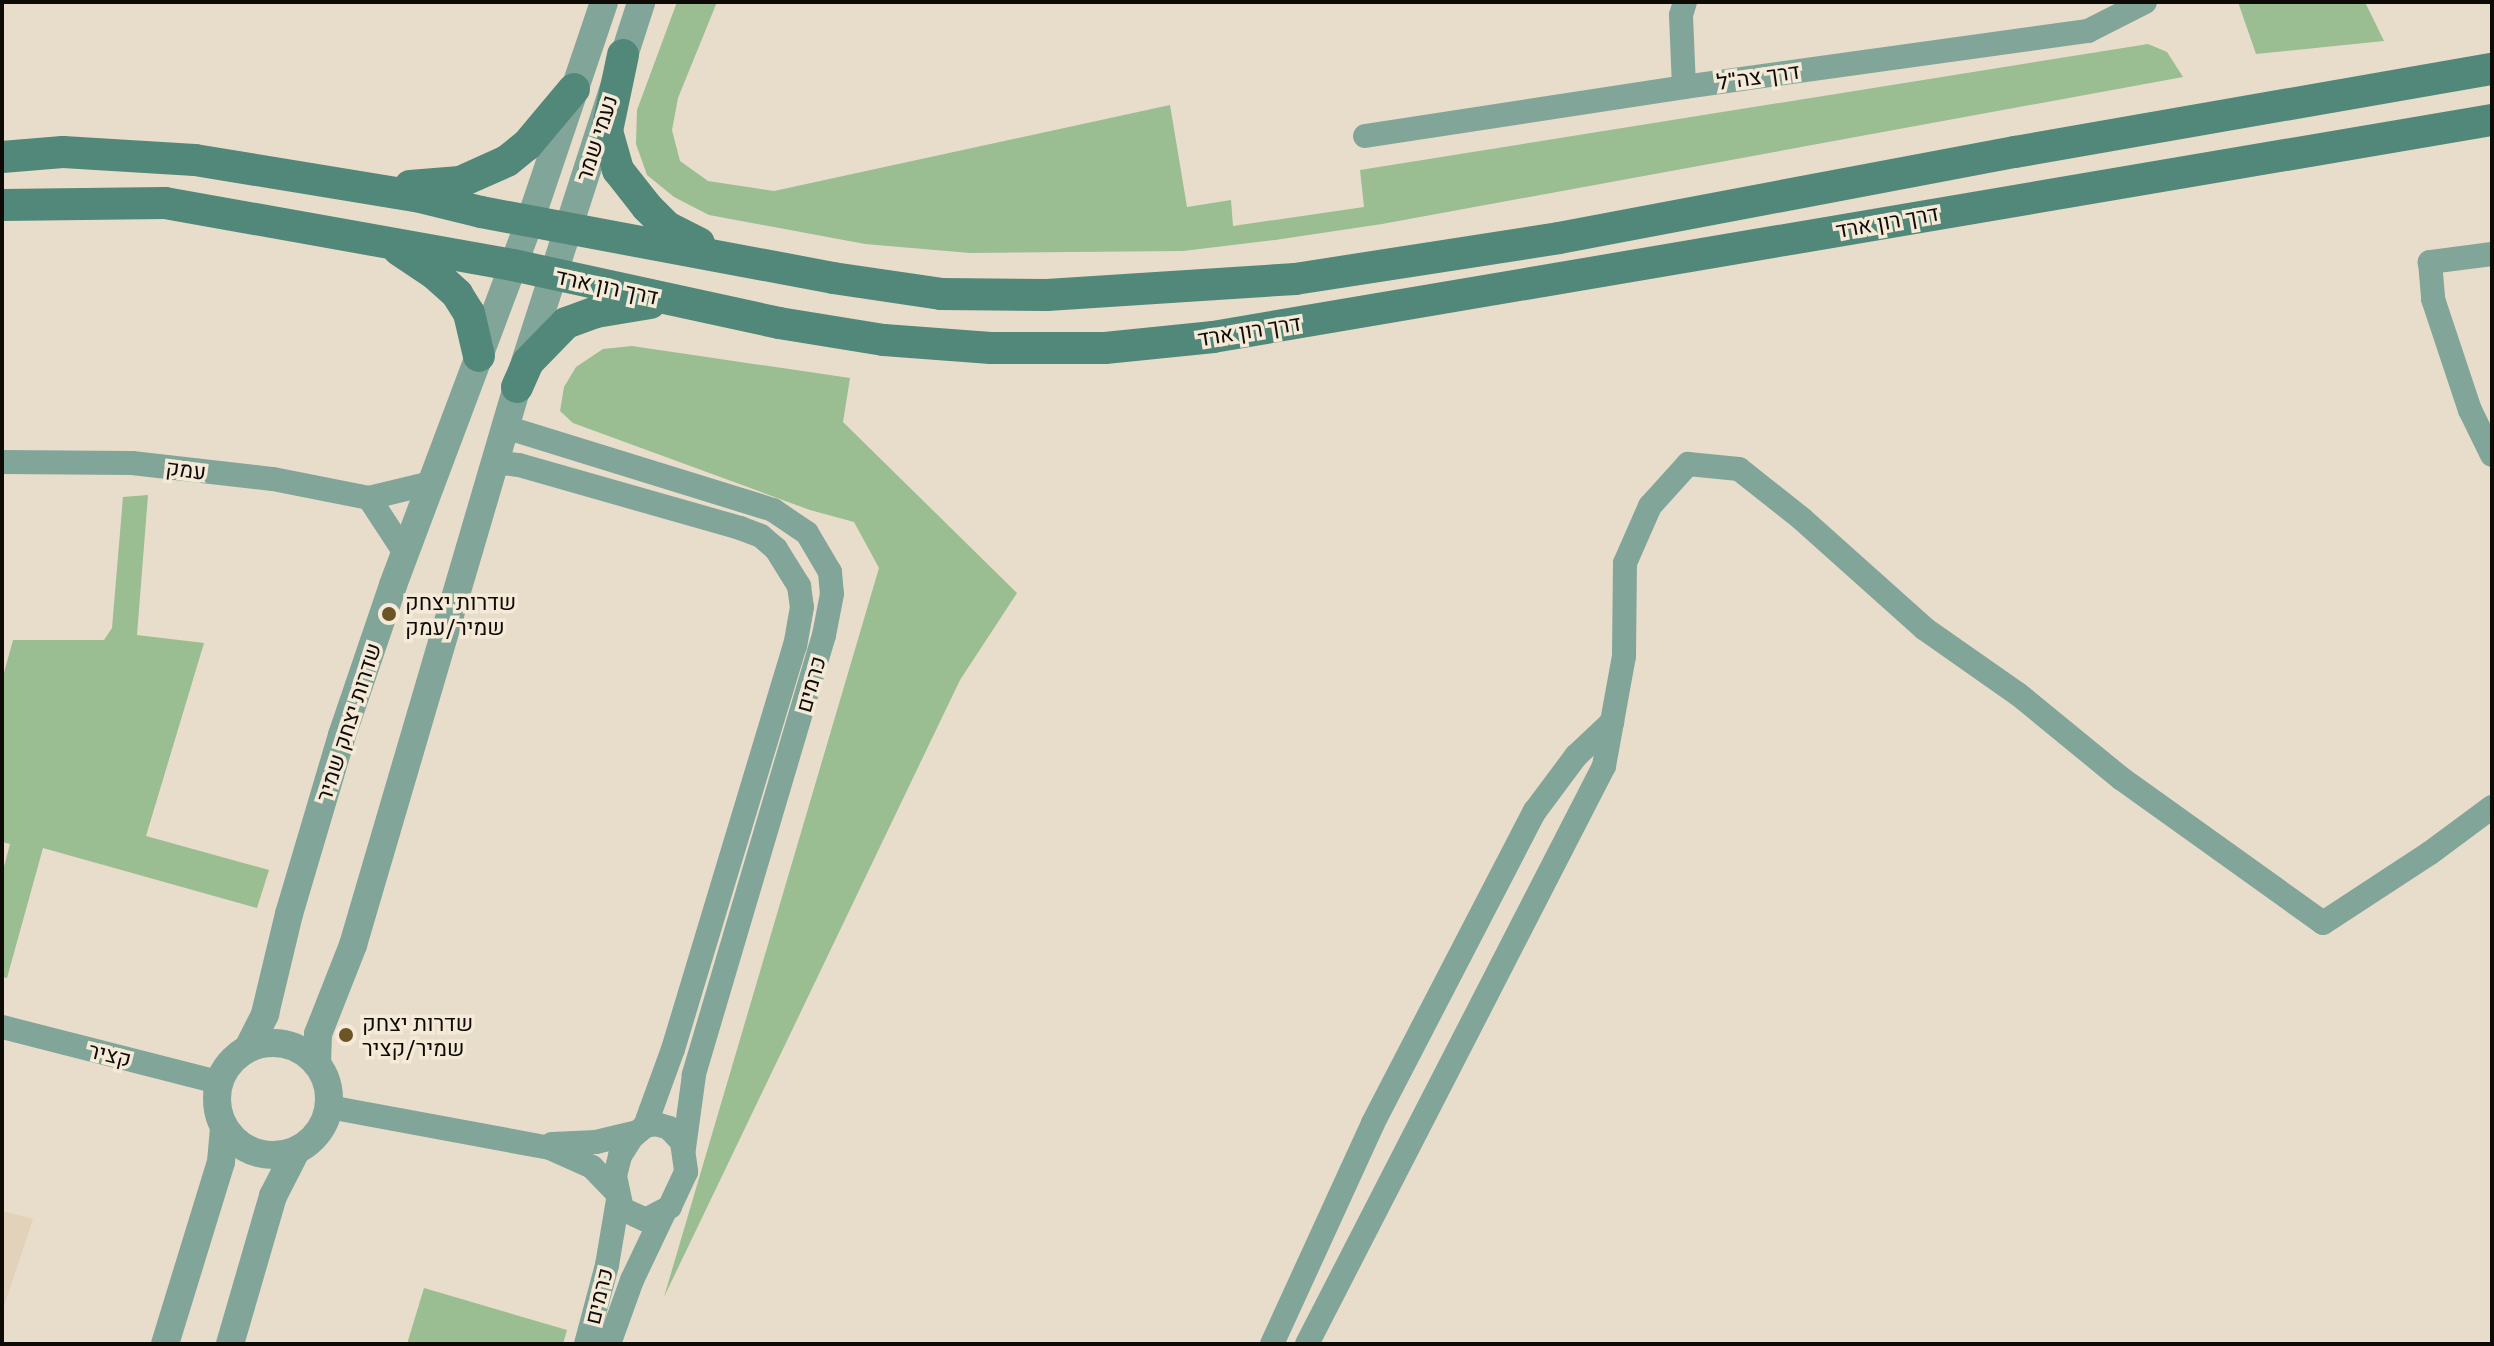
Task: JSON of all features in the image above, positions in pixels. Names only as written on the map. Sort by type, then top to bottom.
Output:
[{"type":"main road","points":[[623,55],[607,131],[618,170],[667,227],[723,255]]},
{"type":"main road","name":"דרך רון ארד","points":[[2,157],[63,152],[195,160],[380,189],[530,221],[833,278],[941,294],[1063,295],[1295,279],[1559,238],[2015,152],[2492,69]]},
{"type":"main road","points":[[380,189],[460,182],[488,171],[527,145],[574,89]]},
{"type":"main road","name":"דרך רון ארד","points":[[2,205],[165,203],[513,265],[779,323],[884,340],[991,348],[1105,348],[1213,337],[2492,120]]},
{"type":"main road","points":[[386,242],[418,261],[457,294],[469,313],[479,356]]},
{"type":"main road","points":[[517,387],[528,362],[566,323],[596,312],[668,300]]},
{"type":"street","name":"נעמי שמר","points":[[513,265],[604,2]]},
{"type":"street","name":"נעמי שמר","points":[[552,274],[641,2]]},
{"type":"street","points":[[1684,87],[1681,15],[1685,2]]},
{"type":"street","name":"דרך צה\"ל","points":[[1365,136],[1684,87],[2088,31],[2145,2]]},
{"type":"street","points":[[2492,254],[2430,262],[2433,299],[2470,410],[2492,455]]},
{"type":"street","name":"שדרות יצחק שמיר","points":[[248,1048],[265,1014],[289,914],[342,735],[405,553],[513,265]]},
{"type":"street","points":[[317,1063],[318,1034],[353,945],[552,274]]},
{"type":"street","name":"כרמים","points":[[505,427],[773,510],[807,533],[822,553],[830,572],[832,594],[824,635],[694,1075],[684,1148]]},
{"type":"street","name":"עמק","points":[[2,462],[132,463],[273,479],[369,498],[431,483]]},
{"type":"street","name":"כרמים","points":[[494,462],[519,465],[761,536],[776,549],[799,586],[802,607],[795,645],[673,1049],[641,1129]]},
{"type":"street","points":[[1307,1344],[1604,766],[1624,656],[1625,563],[1650,506],[1688,464],[1739,469],[1802,519],[1925,629],[2018,694],[2122,779],[2323,923],[2492,807]]},
{"type":"street","points":[[369,498],[405,553]]},
{"type":"street","points":[[1272,1344],[1319,1249],[1373,1123],[1535,811],[1576,756],[1612,722]]},
{"type":"street","name":"קציר","points":[[2,1027],[218,1082]]},
{"type":"street","points":[[277,1043],[306,1053],[317,1063],[329,1091],[329,1107],[323,1125],[312,1141],[296,1151],[264,1155],[242,1146],[224,1129],[218,1114],[218,1082],[225,1068],[248,1048],[277,1043]]},
{"type":"street","points":[[329,1107],[534,1144],[580,1159],[603,1176],[622,1209],[646,1220],[664,1213],[683,1183],[684,1148],[669,1128],[656,1124],[596,1142],[534,1144]]},
{"type":"street","points":[[165,1344],[221,1162],[224,1129]]},
{"type":"street","points":[[617,1196],[615,1176],[620,1156],[641,1129]]},
{"type":"street","points":[[230,1344],[273,1196],[296,1151]]},
{"type":"street","name":"כרמים","points":[[586,1344],[607,1265],[617,1196]]},
{"type":"street","name":"כרמים","points":[[609,1344],[632,1280],[664,1213]]},
{"type":"shaded area","points":[[2,1211],[33,1219],[2,1312]]},
{"type":"green space","points":[[677,2],[717,2],[678,98],[672,130],[680,161],[708,181],[774,191],[1170,105],[1187,207],[1231,200],[1233,226],[1364,207],[1360,170],[2148,44],[2167,52],[2183,77],[1382,224],[1275,240],[1183,251],[970,253],[865,244],[709,215],[674,197],[647,175],[636,144],[637,110]]},
{"type":"green space","points":[[2238,2],[2365,2],[2384,41],[2256,54]]},
{"type":"green space","points":[[632,346],[850,378],[843,422],[1017,593],[960,680],[664,1297],[879,568],[854,522],[810,510],[573,423],[560,411],[564,387],[576,367],[603,349]]},
{"type":"green space","points":[[148,495],[137,635],[204,643],[146,836],[269,870],[257,908],[43,848],[7,978],[2,977],[2,874],[10,844],[2,842],[2,680],[13,640],[104,640],[112,628],[123,497]]},
{"type":"green space","points":[[424,1288],[567,1330],[563,1344],[407,1344]]},
{"type":"place","name":"שדרות יצחק שמיר/עמק","points":[[389,614]]},
{"type":"place","name":"שדרות יצחק שמיר/קציר","points":[[346,1035]]}]
